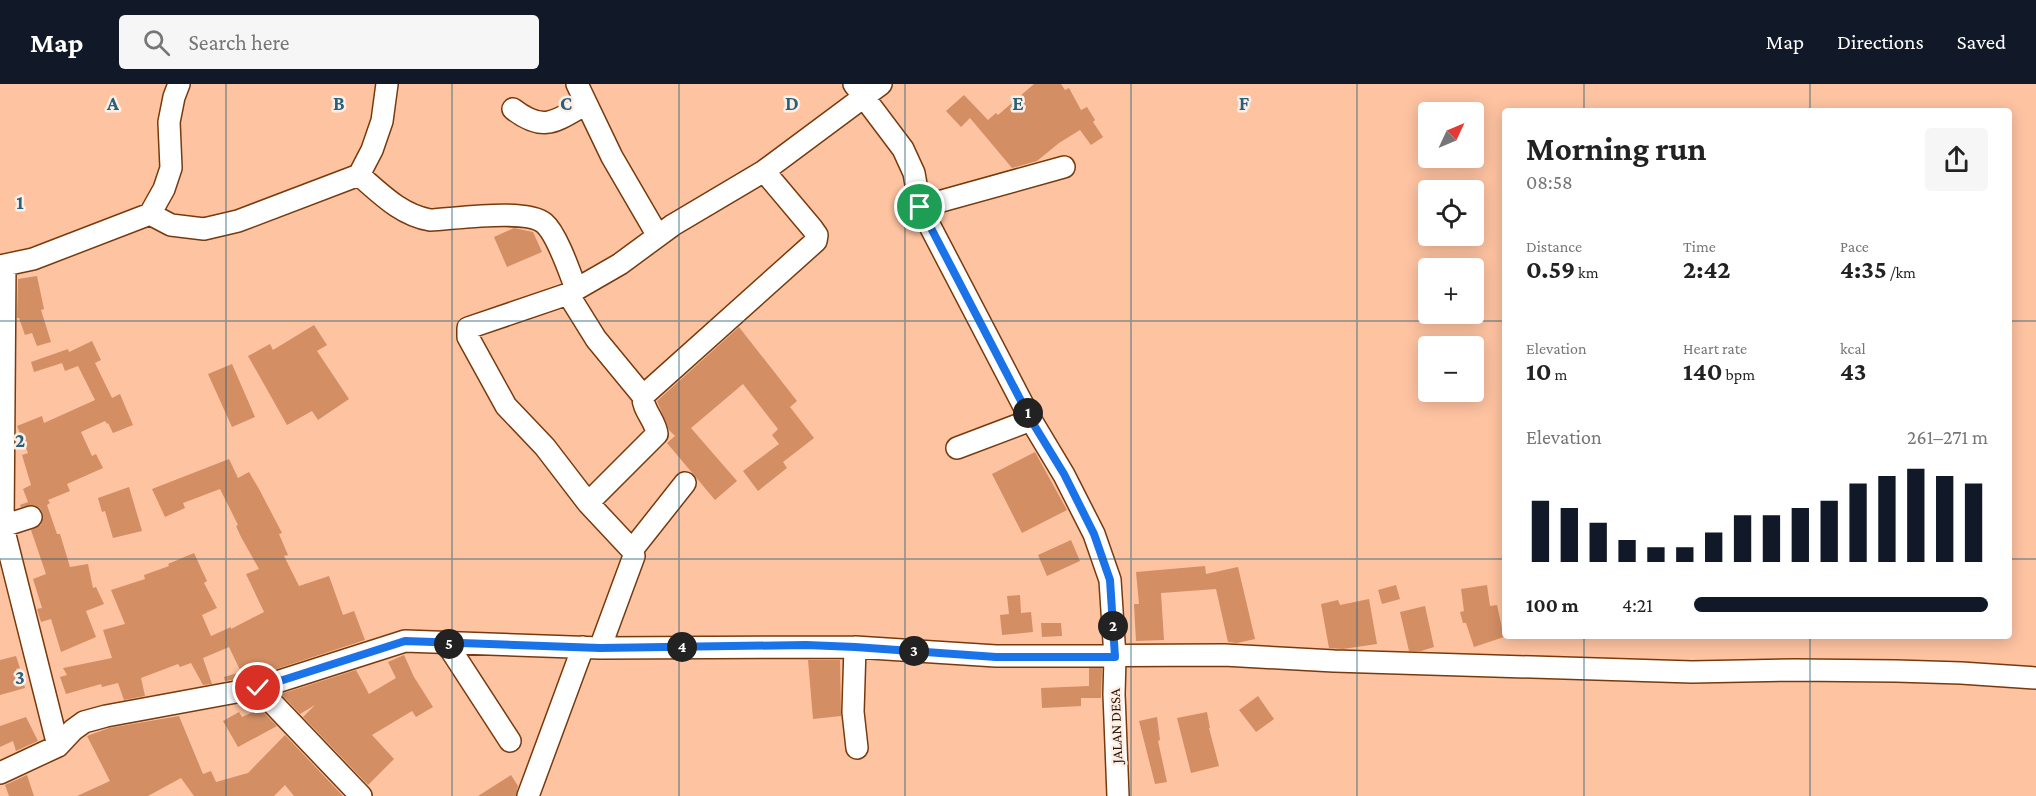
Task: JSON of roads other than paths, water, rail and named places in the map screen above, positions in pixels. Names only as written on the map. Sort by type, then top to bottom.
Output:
[{"type":"street","points":[[58,746],[2,527],[2,266],[33,259],[150,214],[164,189],[171,168],[169,122],[179,84]]},
{"type":"street","points":[[150,214],[171,225],[204,229],[238,221],[359,175],[372,150],[382,121],[387,84]]},
{"type":"street","points":[[577,84],[612,157],[658,236]]},
{"type":"street","points":[[528,796],[591,647],[634,556],[632,550],[588,503],[544,447],[506,406],[468,337],[467,331],[471,326],[572,291],[620,264],[658,236],[764,171],[859,91],[881,84]]},
{"type":"street","name":"JALAN DESA","points":[[859,91],[903,149],[914,173],[920,207],[1031,420],[1064,474],[1094,534],[1110,580],[1115,657],[1113,694],[1118,796]]},
{"type":"street","points":[[513,109],[525,118],[544,123],[559,119],[586,104]]},
{"type":"street","points":[[920,207],[1064,166]]},
{"type":"street","points":[[643,396],[816,241],[817,235],[812,228],[764,171]]},
{"type":"street","points":[[359,175],[397,207],[416,218],[430,220],[517,215],[533,218],[545,224],[558,244],[572,291],[597,339],[643,396],[643,402],[657,428],[657,434],[588,503]]},
{"type":"street","points":[[957,448],[1031,420]]},
{"type":"street","points":[[632,550],[686,483]]},
{"type":"street","points":[[2,527],[31,517]]},
{"type":"street","points":[[0,772],[58,746],[84,722],[258,688],[405,641],[591,647],[855,647],[996,657],[1224,655],[1334,661],[1680,672],[1907,671],[2036,678]]},
{"type":"street","points":[[447,644],[510,741]]},
{"type":"street","points":[[855,647],[853,712],[856,748]]},
{"type":"street","points":[[258,688],[361,796]]}]
